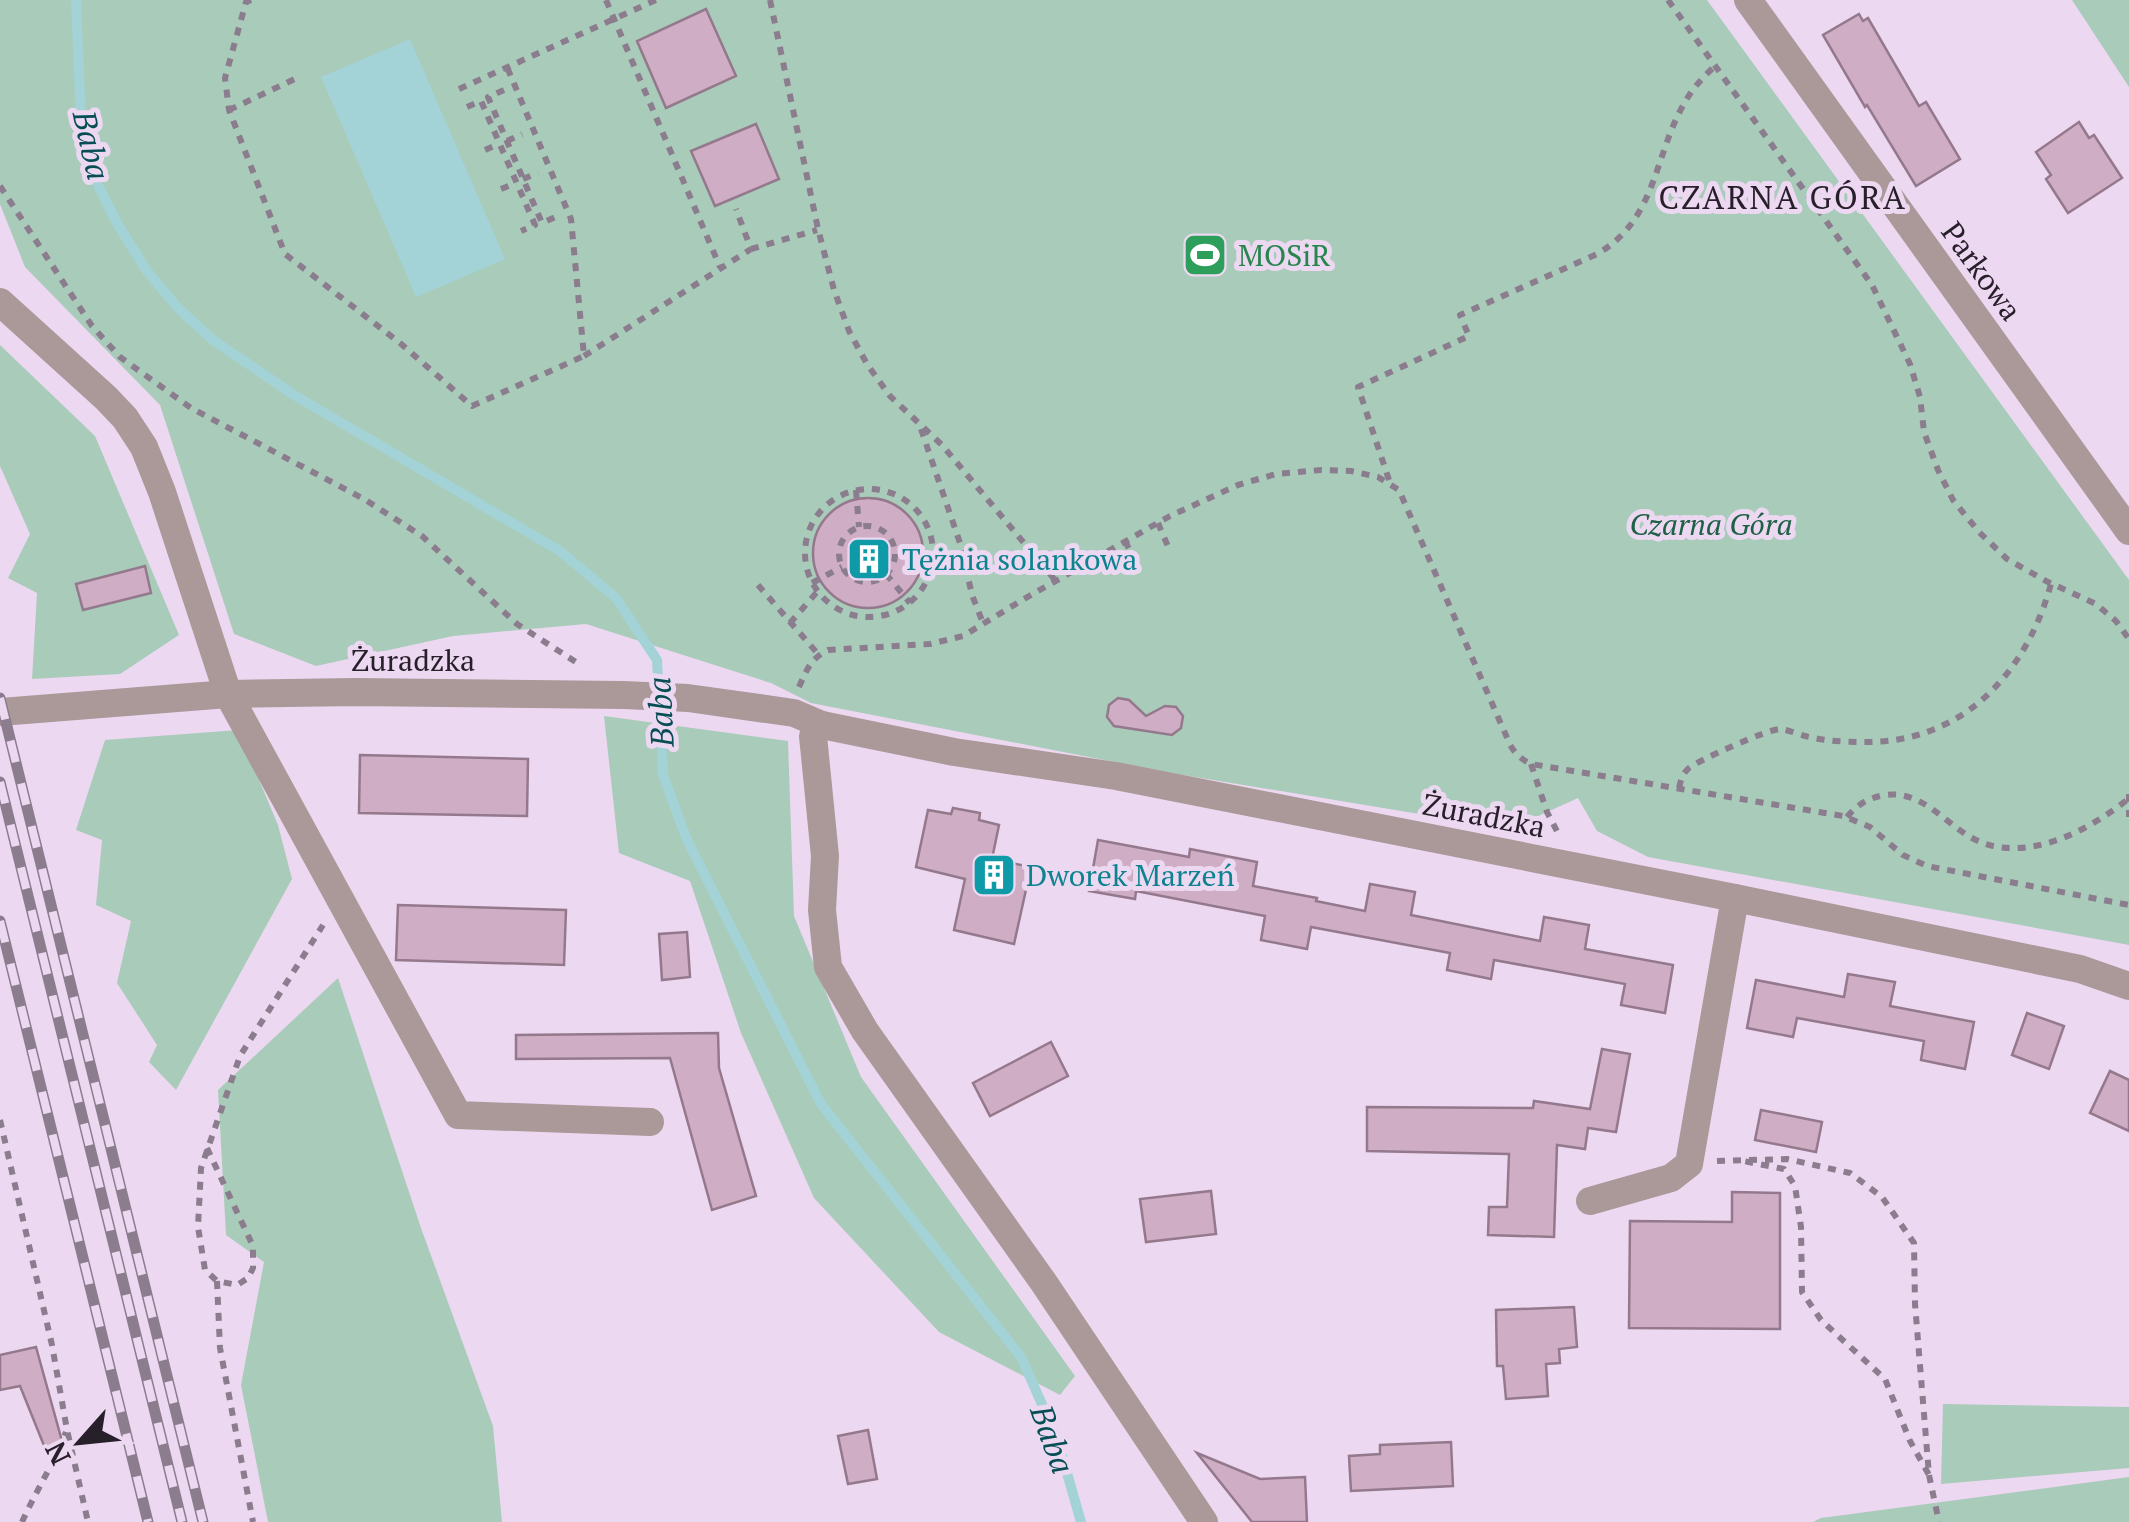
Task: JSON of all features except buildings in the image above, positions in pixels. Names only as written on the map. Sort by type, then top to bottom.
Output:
[{"type":"street","name":"Parkowa","points":[[1748,0],[2129,531]]},
{"type":"street","points":[[0,302],[106,398],[144,446],[228,694],[458,1115],[650,1122]]},
{"type":"street","name":"Żuradzka","points":[[0,712],[228,694],[624,694],[688,698],[794,713],[822,725],[954,752],[1116,776],[1735,898],[2080,969],[2129,986]]},
{"type":"street","points":[[822,725],[813,736],[825,856],[822,910],[828,966],[865,1030],[1044,1283],[1204,1522]]},
{"type":"street","points":[[1590,1201],[1671,1178],[1688,1164],[1735,898]]},
{"type":"path","points":[[606,0],[720,267]]},
{"type":"path","points":[[458,89],[656,0]]},
{"type":"path","points":[[770,0],[818,230],[849,331],[890,396],[962,469],[1054,580]]},
{"type":"path","points":[[1668,0],[1872,284],[1910,364],[1920,396],[1924,432],[1953,500],[1978,532],[2007,559],[2096,604],[2129,639]]},
{"type":"path","points":[[247,1],[225,78],[229,110],[285,254],[400,343],[472,406],[584,356],[751,248],[818,230]]},
{"type":"path","points":[[1390,482],[1358,387],[1468,336],[1460,315],[1615,243],[1649,192],[1684,104],[1715,66]]},
{"type":"path","points":[[507,67],[571,219],[584,356]]},
{"type":"path","points":[[229,110],[299,78]]},
{"type":"path","points":[[504,90],[488,97],[503,142],[542,223],[558,216]]},
{"type":"path","points":[[467,108],[480,101],[503,142]]},
{"type":"path","points":[[485,150],[522,134]]},
{"type":"path","points":[[501,189],[538,173]]},
{"type":"path","points":[[520,181],[534,226],[521,231]]},
{"type":"path","points":[[0,186],[92,326],[120,357],[191,408],[364,499],[422,536],[517,624],[584,667]]},
{"type":"path","points":[[736,209],[751,248]]},
{"type":"path","points":[[920,424],[962,546],[972,595],[983,623]]},
{"type":"path","points":[[794,713],[798,687],[818,654],[949,641],[964,636],[1054,580],[1203,499],[1276,474],[1351,471],[1390,482],[1406,500],[1513,750],[1522,759],[1531,764],[1847,817],[1870,827],[1902,854],[1927,866],[2129,905]]},
{"type":"path","points":[[878,489],[898,496],[916,509],[928,526],[932,568],[924,587],[910,603],[892,614],[872,618],[851,616],[832,607],[806,573],[808,530],[827,504],[856,490],[878,489]]},
{"type":"path","points":[[856,490],[859,527]]},
{"type":"path","points":[[1158,523],[1170,551]]},
{"type":"path","points":[[859,527],[877,528],[891,539],[895,557],[878,580],[860,581],[842,567],[840,544],[844,536],[859,527]]},
{"type":"path","points":[[1126,540],[1139,568]]},
{"type":"path","points":[[812,583],[842,567]]},
{"type":"path","points":[[886,574],[910,603]]},
{"type":"path","points":[[1679,788],[1681,778],[1692,766],[1778,729],[1835,741],[1902,740],[1956,718],[1995,688],[2026,650],[2043,614],[2051,584]]},
{"type":"path","points":[[758,586],[818,654]]},
{"type":"path","points":[[790,623],[817,592]]},
{"type":"path","points":[[1531,764],[1547,812],[1564,844]]},
{"type":"path","points":[[1847,817],[1866,800],[1894,794],[1908,796],[1932,808],[1977,842],[1995,847],[2033,847],[2104,817],[2128,797]]},
{"type":"path","points":[[2128,797],[2129,817]]},
{"type":"path","points":[[207,1148],[253,1246],[253,1268],[248,1278],[237,1284],[216,1280],[205,1270],[198,1227],[201,1168],[207,1148],[240,1056],[340,898]]},
{"type":"path","points":[[0,1120],[88,1522]]},
{"type":"path","points":[[1688,1164],[1787,1159],[1850,1173],[1882,1197],[1914,1243],[1929,1475],[1939,1522]]},
{"type":"path","points":[[1738,1160],[1784,1169],[1794,1186],[1801,1227],[1802,1292],[1820,1320],[1885,1378],[1910,1441],[1929,1475]]},
{"type":"path","points":[[216,1280],[220,1348],[253,1522]]},
{"type":"path","points":[[22,1522],[67,1430]]},
{"type":"green space","name":"Czarna Góra","points":[[0,0],[1707,0],[2129,580],[2129,945],[1648,857],[1597,831],[1578,798],[1510,829],[1171,773],[811,703],[771,683],[586,624],[453,636],[316,666],[234,634],[160,405],[25,267],[0,204]]},
{"type":"green space","points":[[2072,0],[2129,0],[2129,87]]},
{"type":"green space","points":[[0,345],[95,436],[179,635],[120,674],[32,679],[37,593],[8,578],[30,534],[0,466]]},
{"type":"green space","points":[[604,716],[788,741],[794,916],[861,1077],[1075,1376],[1060,1395],[939,1332],[814,1198],[741,1033],[690,881],[619,853]]},
{"type":"green space","points":[[238,730],[278,825],[292,879],[176,1090],[149,1062],[157,1045],[117,983],[131,921],[96,905],[102,840],[76,830],[105,740]]},
{"type":"green space","points":[[338,978],[421,1228],[493,1426],[502,1522],[268,1522],[241,1385],[264,1262],[226,1235],[218,1090]]},
{"type":"green space","points":[[1943,1404],[2129,1407],[2129,1468],[1941,1484]]},
{"type":"green space","points":[[2129,1477],[2129,1522],[1813,1522],[1821,1518]]},
{"type":"shaded area","points":[[410,39],[505,259],[416,297],[321,77]]},
{"type":"waterway","name":"Baba","points":[[76,0],[81,122],[96,181],[147,271],[178,308],[213,340],[294,395],[560,551],[616,598],[657,660],[663,775],[687,840],[821,1104],[1021,1357],[1057,1438],[1081,1522]]},
{"type":"railway","points":[[0,698],[203,1522]]},
{"type":"railway","points":[[0,782],[182,1522]]},
{"type":"railway","points":[[0,921],[148,1522]]},
{"type":"place","name":"MOSiR","points":[[1205,255]]},
{"type":"place","name":"Tężnia solankowa","points":[[869,559]]},
{"type":"place","name":"Dworek Marzeń","points":[[994,875]]},
{"type":"district","name":"CZARNA GÓRA","points":[[1783,197]]}]
